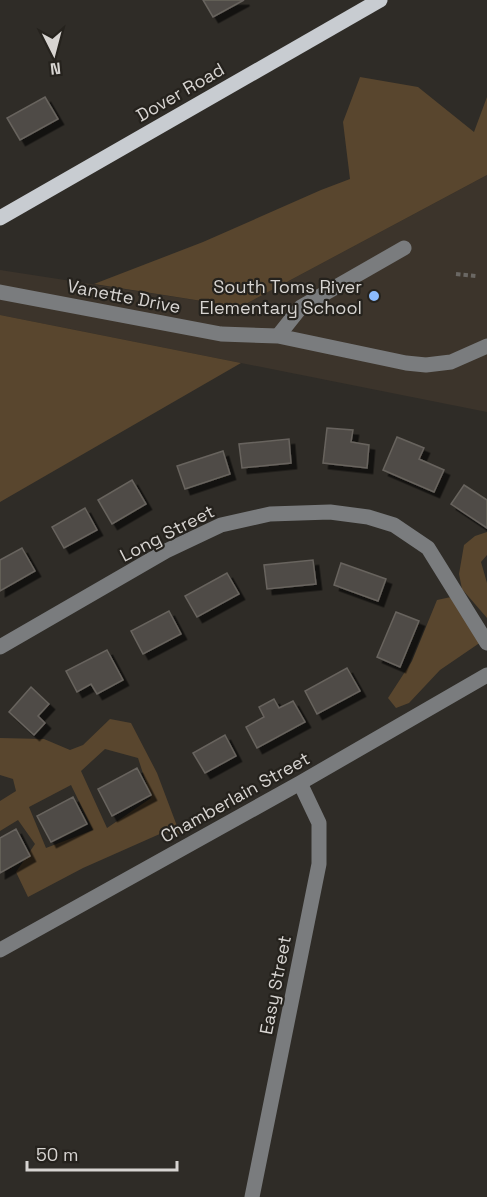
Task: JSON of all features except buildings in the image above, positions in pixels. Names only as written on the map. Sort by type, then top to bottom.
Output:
[{"type":"main road","name":"Dover Road","points":[[0,218],[380,0]]},
{"type":"street","points":[[278,336],[300,307],[404,248]]},
{"type":"street","name":"Vanette Drive","points":[[0,292],[221,334],[278,336],[406,363],[426,365],[451,362],[487,346]]},
{"type":"street","name":"Long Street","points":[[0,647],[166,551],[221,525],[270,514],[330,512],[368,517],[394,525],[428,548],[487,643]]},
{"type":"street","name":"Chamberlain Street","points":[[0,950],[300,783],[487,675]]},
{"type":"street","name":"Easy Street","points":[[252,1197],[319,864],[319,823],[300,783]]},
{"type":"path","points":[[456,274],[476,276]]},
{"type":"shaded area","points":[[360,77],[418,87],[474,132],[487,97],[487,175],[240,307],[94,284],[203,242],[350,179],[343,122]]},
{"type":"shaded area","name":"South Toms River Elementary School","points":[[487,175],[487,412],[0,315],[0,270],[240,307]]},
{"type":"shaded area","points":[[0,315],[241,363],[0,502]]},
{"type":"shaded area","points":[[487,532],[487,555],[481,562],[487,583],[487,618],[462,589],[459,574],[464,545],[475,536]]},
{"type":"shaded area","points":[[451,597],[481,642],[440,670],[409,703],[396,708],[388,698],[412,661],[437,600]]},
{"type":"shaded area","points":[[110,719],[131,723],[157,773],[180,834],[162,833],[83,868],[28,897],[16,872],[35,844],[18,820],[0,831],[0,801],[16,791],[13,779],[0,775],[0,738],[44,739],[70,750],[83,745]],"holes":[[[105,749],[138,758],[151,798],[107,828],[81,771]],[[71,785],[93,830],[46,848],[29,807]]]},
{"type":"place","name":"South Toms River Elementary School","points":[[374,296]]}]
